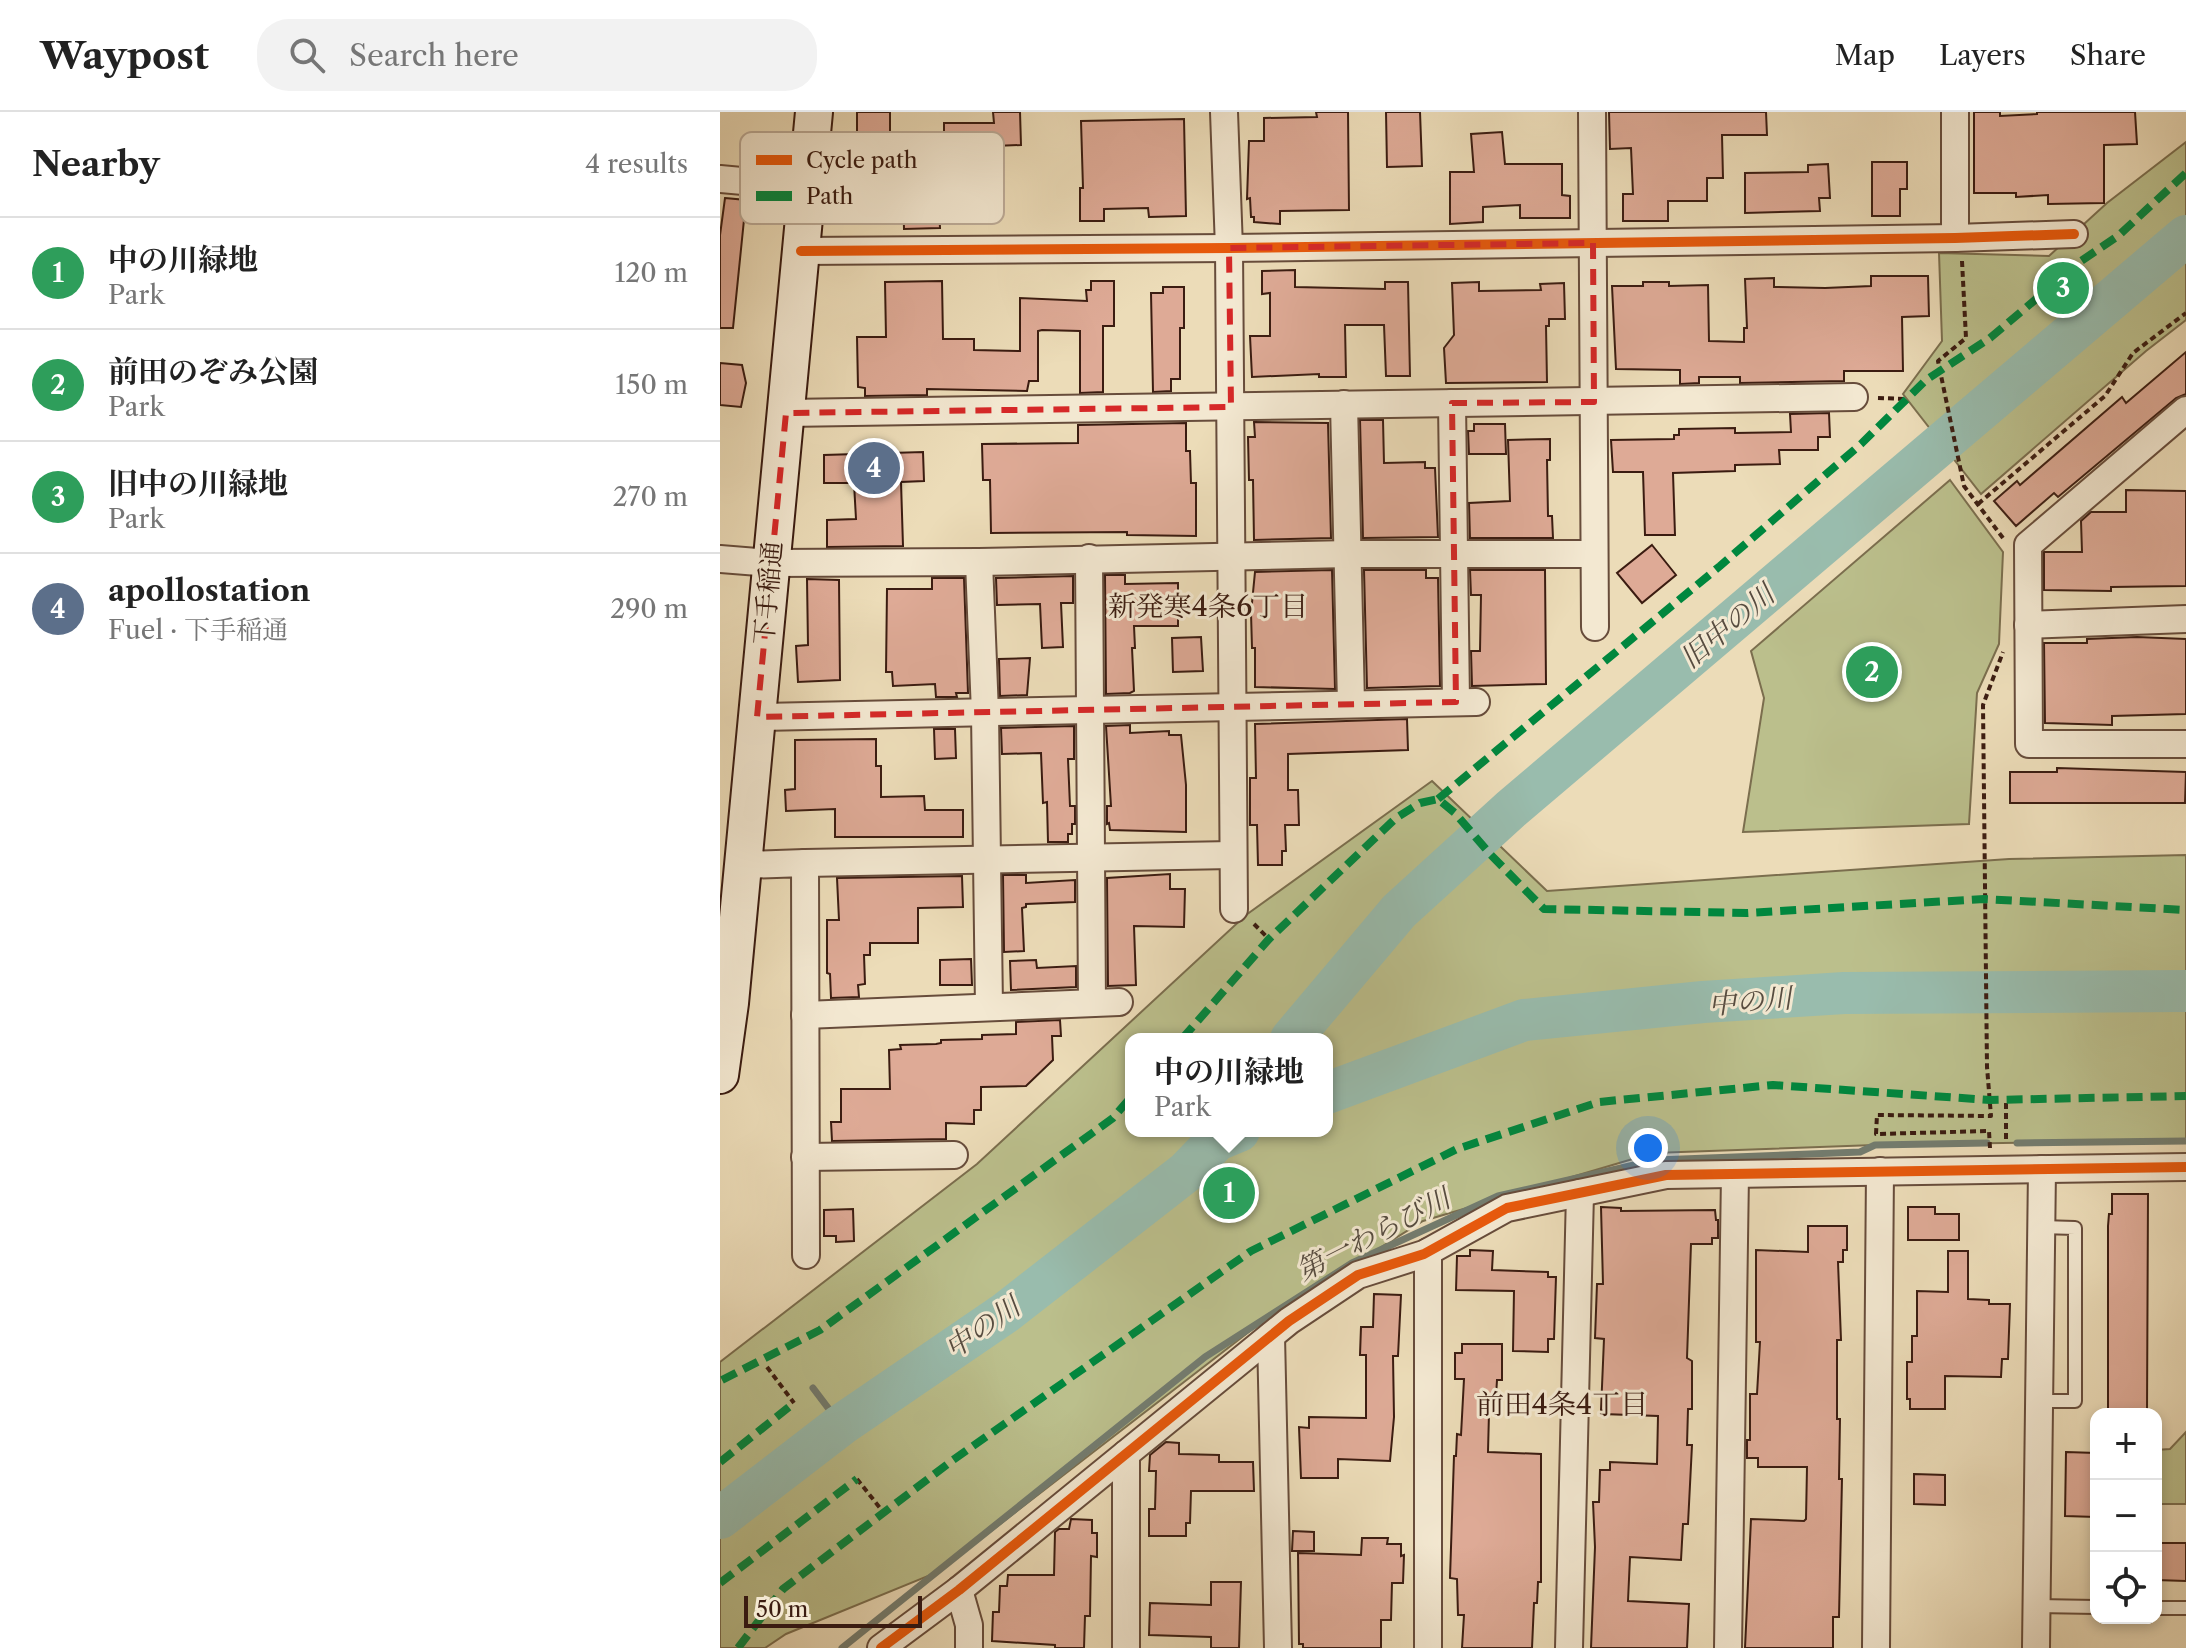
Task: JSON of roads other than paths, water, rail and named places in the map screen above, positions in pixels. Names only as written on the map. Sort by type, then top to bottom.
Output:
[{"type":"main road","name":"下手稲通","points":[[812,132],[814,112]]},
{"type":"main road","name":"下手稲通","points":[[720,1075],[727,954],[743,865],[804,224]]},
{"type":"street","points":[[1224,112],[1231,407],[1234,909]]},
{"type":"street","points":[[1592,112],[1595,627]]},
{"type":"street","points":[[1955,112],[1959,246]]},
{"type":"street","points":[[720,179],[740,181]]},
{"type":"street","points":[[801,251],[1593,243],[1959,246],[2074,234]]},
{"type":"street","points":[[786,413],[1854,397]]},
{"type":"street","points":[[757,717],[1466,702],[1455,555],[1452,403]]},
{"type":"street","points":[[1344,404],[1351,703]]},
{"type":"street","points":[[2186,410],[2028,545],[2029,744],[2186,744]]},
{"type":"street","points":[[720,559],[771,563],[979,562],[1349,554],[1594,554]]},
{"type":"street","points":[[1089,558],[1092,1003]]},
{"type":"street","points":[[979,562],[985,713],[989,1007]]},
{"type":"street","points":[[2028,625],[2186,619]]},
{"type":"street","points":[[743,865],[1232,855]]},
{"type":"street","points":[[805,863],[806,1255]]},
{"type":"street","points":[[805,1015],[1119,1002]]},
{"type":"street","points":[[805,1157],[954,1155]]},
{"type":"street","points":[[881,1648],[959,1590],[1271,1336],[1358,1275],[1428,1252],[1507,1208],[1666,1175],[2186,1167]]},
{"type":"street","points":[[2036,1648],[2042,1169]]},
{"type":"street","points":[[1876,1648],[1880,1171]]},
{"type":"street","points":[[1728,1648],[1735,1174]]},
{"type":"street","points":[[1569,1648],[1580,1193]]},
{"type":"street","points":[[1428,1252],[1428,1648]]},
{"type":"street","points":[[1271,1336],[1278,1648]]},
{"type":"street","points":[[1126,1454],[1126,1648]]},
{"type":"street","points":[[959,1590],[969,1625],[969,1648]]},
{"type":"lane","points":[[2039,1401],[2075,1401],[2075,1228],[2041,1227]]},
{"type":"lane","points":[[2037,1606],[2090,1607]]},
{"type":"lane","points":[[2162,1608],[2186,1608]]},
{"type":"waterway","name":"旧中の川","points":[[1296,1033],[1399,911],[1511,809],[2186,236]]},
{"type":"waterway","name":"中の川","points":[[1333,1091],[1524,1020],[1703,1002],[1844,993],[2186,991]]},
{"type":"waterway","name":"中の川","points":[[720,1518],[841,1425],[1005,1313],[1186,1172],[1217,1140],[1224,1137]]},
{"type":"waterway","name":"第一わらび川","points":[[2017,1143],[2186,1141]]},
{"type":"waterway","name":"第一わらび川","points":[[842,1648],[1205,1357],[1352,1263],[1498,1196],[1656,1160],[1860,1152],[1875,1145],[1987,1143]]},
{"type":"waterway","points":[[813,1388],[841,1425]]},
{"type":"place","name":"旧中の川緑地","points":[[2063,288]]},
{"type":"place","name":"apollostation","points":[[874,468]]},
{"type":"place","name":"前田のぞみ公園","points":[[1872,672]]},
{"type":"place","name":"中の川緑地","points":[[1229,1193]]},
{"type":"district","name":"新発寒4条6丁目","points":[[1208,606]]},
{"type":"district","name":"前田4条4丁目","points":[[1562,1404]]}]
